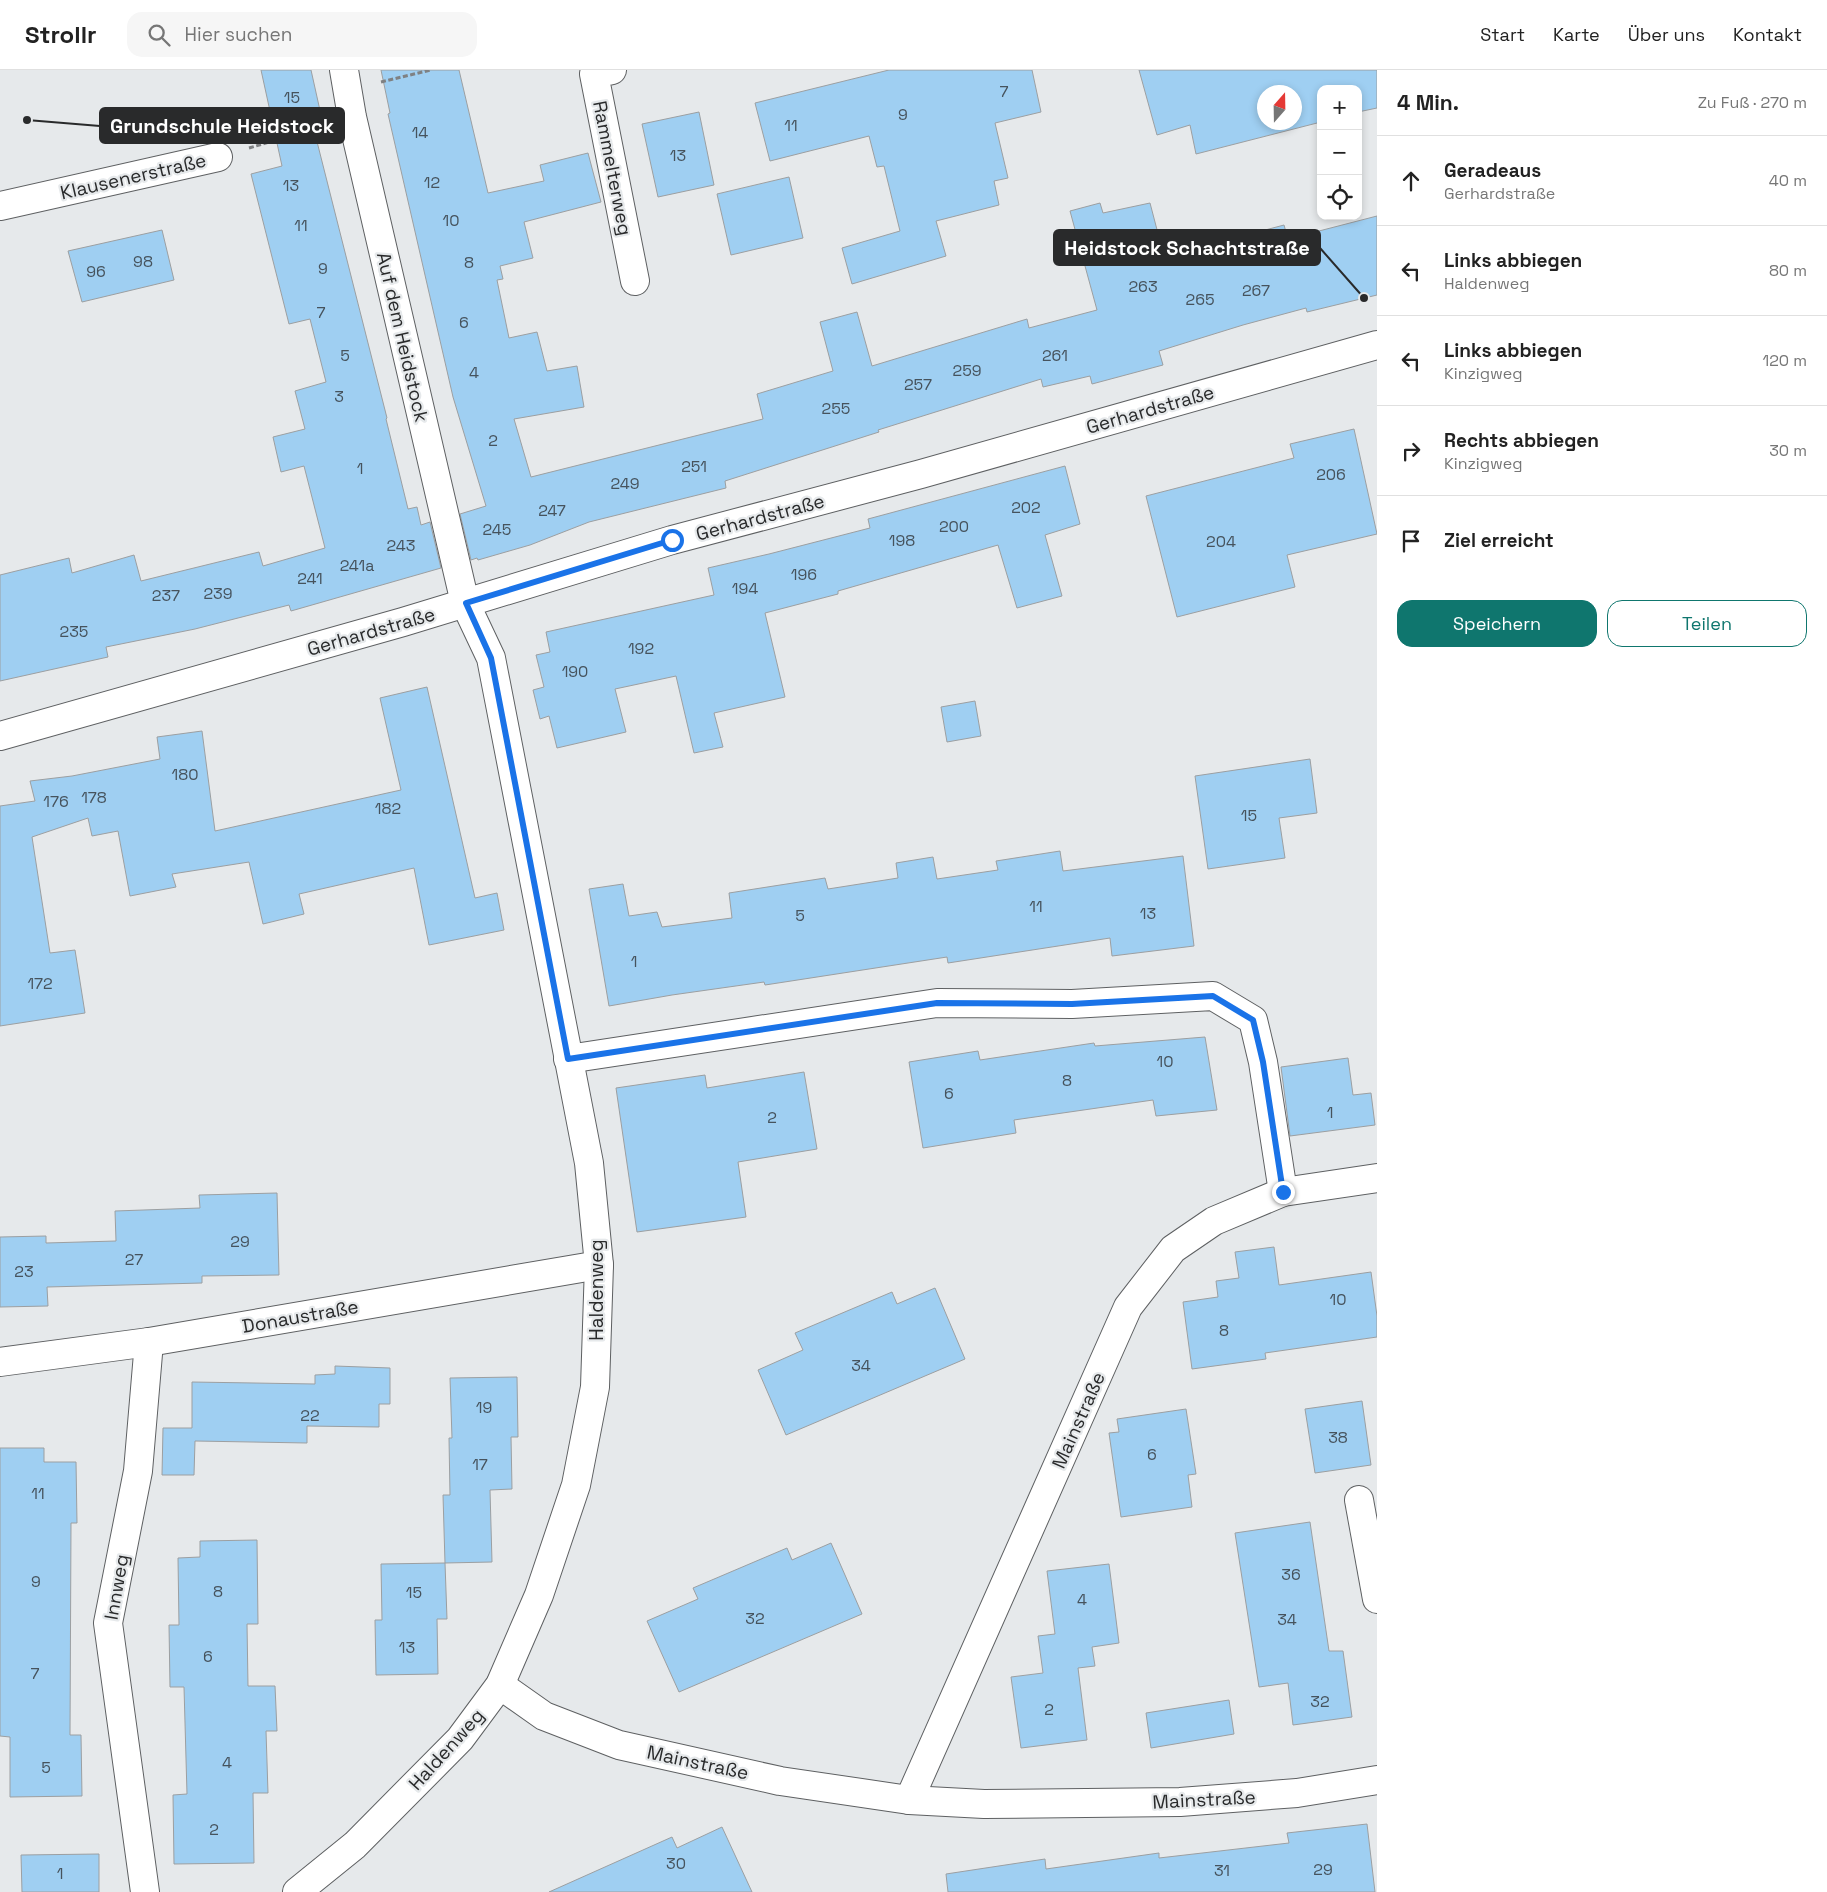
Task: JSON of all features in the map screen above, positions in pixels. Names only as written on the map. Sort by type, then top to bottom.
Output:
[{"type":"street","name":"Rammelterweg","points":[[612,70],[594,74],[635,281]]},
{"type":"street","name":"Auf dem Heidstock","points":[[346,80],[352,117],[466,603]]},
{"type":"street","name":"Klausenerstraße","points":[[0,206],[218,157]]},
{"type":"street","name":"Gerhardstraße","points":[[0,736],[466,603],[672,540],[921,474],[1377,345]]},
{"type":"street","name":"Haldenweg","points":[[297,1892],[355,1845],[460,1739],[500,1685],[539,1594],[576,1485],[594,1387],[599,1265],[589,1163],[491,658],[466,603]]},
{"type":"street","points":[[568,1059],[937,1003],[1072,1004],[1213,996],[1253,1020],[1263,1062],[1283,1192]]},
{"type":"street","name":"Mainstraße","points":[[909,1800],[1128,1307],[1173,1249],[1214,1221],[1283,1192],[1377,1178]]},
{"type":"street","name":"Donaustraße","points":[[0,1362],[149,1342],[599,1265]]},
{"type":"street","name":"Innweg","points":[[145,1892],[108,1623],[138,1471],[149,1342]]},
{"type":"street","points":[[1359,1500],[1377,1599]]},
{"type":"street","name":"Mainstraße","points":[[500,1685],[544,1716],[619,1745],[780,1781],[909,1800],[984,1804],[1180,1802],[1297,1793],[1377,1780]]},
{"type":"path","points":[[346,80],[431,70]]},
{"type":"path","name":"Klausenerstraße","points":[[218,157],[352,117]]},
{"type":"building","points":[[261,70],[311,70],[321,115],[311,118],[387,418],[408,509],[417,507],[421,525],[430,522],[441,568],[291,611],[289,605],[195,629],[106,647],[108,657],[0,681],[0,575],[69,558],[72,573],[134,555],[141,581],[259,552],[263,566],[325,548],[304,466],[281,472],[273,437],[305,429],[295,391],[326,382],[310,319],[289,324],[251,174],[282,166]]},
{"type":"building","points":[[381,70],[459,70],[488,193],[544,181],[540,165],[588,153],[601,202],[524,222],[533,258],[500,266],[503,279],[497,280],[509,338],[537,332],[547,371],[577,366],[584,407],[514,419],[531,477],[763,419],[757,394],[833,371],[820,322],[857,312],[872,366],[1027,319],[1029,328],[1097,310],[1070,211],[1100,203],[1103,213],[1150,203],[1166,264],[1222,248],[1220,242],[1284,225],[1288,239],[1377,216],[1377,295],[1307,312],[1306,308],[1159,351],[1163,365],[1092,384],[1090,376],[1043,387],[1041,379],[878,430],[879,432],[725,481],[726,488],[589,522],[530,545],[478,560],[477,558],[471,560],[460,514],[486,506],[453,397],[388,114],[390,113]]},
{"type":"building","points":[[889,70],[1032,70],[1041,112],[995,123],[1008,178],[994,181],[999,205],[936,221],[946,256],[852,284],[842,248],[900,231],[884,166],[877,167],[869,136],[770,161],[755,103]]},
{"type":"building","points":[[1139,70],[1377,70],[1377,108],[1362,111],[1362,85],[1317,85],[1317,123],[1302,127],[1302,85],[1257,85],[1257,130],[1290,130],[1196,154],[1190,125],[1157,135]]},
{"type":"building","points":[[699,112],[714,185],[658,197],[642,124]]},
{"type":"building","points":[[789,177],[803,238],[731,255],[717,194]]},
{"type":"building","points":[[162,230],[174,280],[82,302],[68,251]]},
{"type":"building","points":[[1354,429],[1377,534],[1287,555],[1295,587],[1177,617],[1146,496],[1294,458],[1290,444]]},
{"type":"building","points":[[1065,466],[1080,524],[1045,535],[1062,596],[1017,608],[998,545],[838,591],[838,594],[765,613],[785,697],[714,713],[723,747],[694,753],[676,676],[615,689],[626,732],[557,748],[549,716],[540,719],[533,690],[544,687],[536,655],[550,652],[546,632],[714,595],[708,568],[870,528],[868,519]]},
{"type":"building","points":[[427,687],[475,898],[497,893],[504,930],[429,945],[414,868],[299,894],[304,914],[263,924],[249,862],[172,874],[176,887],[130,896],[118,831],[92,836],[88,818],[32,837],[50,953],[75,950],[85,1013],[0,1026],[0,806],[35,801],[30,781],[72,776],[160,759],[157,737],[202,731],[215,831],[401,790],[380,698]]},
{"type":"building","points":[[975,701],[981,736],[947,742],[941,707]]},
{"type":"building","points":[[1310,759],[1317,813],[1279,818],[1285,858],[1208,869],[1195,776]]},
{"type":"building","points":[[1060,851],[1063,871],[1183,856],[1194,946],[1112,956],[1110,938],[948,963],[947,957],[765,985],[764,982],[672,995],[609,1006],[589,889],[623,884],[629,916],[657,912],[662,927],[732,918],[729,893],[825,878],[828,889],[898,878],[896,863],[933,857],[937,879],[998,870],[996,861]]},
{"type":"building","points":[[1205,1037],[1217,1110],[1156,1116],[1153,1100],[1014,1120],[1016,1133],[923,1148],[909,1062],[978,1051],[980,1060],[1094,1043],[1095,1046]]},
{"type":"building","points":[[1348,1058],[1353,1095],[1371,1093],[1375,1125],[1290,1136],[1281,1067]]},
{"type":"building","points":[[804,1072],[817,1149],[738,1162],[746,1217],[637,1232],[616,1088],[705,1075],[707,1088]]},
{"type":"building","points":[[277,1193],[279,1275],[202,1276],[202,1283],[47,1287],[48,1306],[0,1307],[0,1237],[46,1236],[46,1243],[116,1241],[115,1211],[200,1208],[199,1195]]},
{"type":"building","points":[[1274,1247],[1279,1285],[1371,1272],[1377,1316],[1377,1337],[1265,1353],[1266,1359],[1192,1369],[1183,1302],[1218,1297],[1216,1281],[1239,1278],[1235,1252]]},
{"type":"building","points":[[935,1288],[965,1359],[786,1435],[758,1370],[803,1350],[795,1333],[892,1292],[897,1304]]},
{"type":"building","points":[[335,1366],[390,1368],[390,1404],[379,1404],[379,1427],[307,1426],[307,1443],[195,1441],[194,1475],[162,1475],[163,1428],[192,1428],[192,1382],[315,1384],[315,1375],[335,1374]]},
{"type":"building","points":[[517,1377],[518,1437],[511,1437],[512,1489],[490,1490],[492,1562],[445,1563],[443,1495],[450,1495],[449,1438],[452,1438],[450,1378]]},
{"type":"building","points":[[1362,1401],[1371,1465],[1315,1473],[1305,1409]]},
{"type":"building","points":[[1186,1409],[1196,1474],[1188,1475],[1192,1507],[1121,1517],[1109,1433],[1119,1432],[1117,1419]]},
{"type":"building","points":[[0,1448],[44,1448],[44,1462],[76,1462],[77,1523],[71,1523],[70,1735],[81,1735],[82,1796],[10,1797],[10,1737],[0,1736]]},
{"type":"building","points":[[1310,1522],[1329,1651],[1343,1651],[1352,1717],[1293,1725],[1288,1683],[1259,1687],[1235,1533]]},
{"type":"building","points":[[257,1540],[258,1624],[247,1624],[248,1686],[275,1686],[277,1731],[266,1731],[268,1793],[253,1793],[254,1863],[174,1864],[173,1795],[187,1794],[184,1687],[170,1687],[169,1625],[179,1625],[178,1558],[200,1557],[200,1541]]},
{"type":"building","points":[[831,1543],[862,1614],[679,1692],[647,1621],[698,1599],[693,1588],[787,1548],[792,1560]]},
{"type":"building","points":[[445,1563],[447,1619],[437,1619],[438,1674],[376,1675],[375,1620],[382,1620],[381,1564]]},
{"type":"building","points":[[1109,1564],[1119,1643],[1092,1647],[1095,1666],[1078,1668],[1087,1740],[1021,1748],[1011,1677],[1043,1673],[1038,1636],[1055,1634],[1047,1571]]},
{"type":"building","points":[[1229,1700],[1234,1734],[1151,1748],[1146,1713]]},
{"type":"building","points":[[1367,1824],[1375,1892],[948,1892],[946,1874],[1045,1859],[1046,1869],[1159,1853],[1159,1858],[1289,1843],[1287,1833]]},
{"type":"building","points":[[722,1827],[752,1892],[549,1892],[672,1837],[677,1848]]},
{"type":"building","points":[[99,1854],[99,1892],[22,1892],[21,1855]]},
{"type":"place","name":"Grundschule Heidstock","points":[[27,120]]},
{"type":"place","name":"Heidstock Schachtstraße","points":[[1364,298]]},
{"type":"route","points":[[672,540],[466,603],[491,658],[568,1059],[937,1003],[1072,1004],[1213,996],[1253,1020],[1263,1062],[1283,1192]]}]
